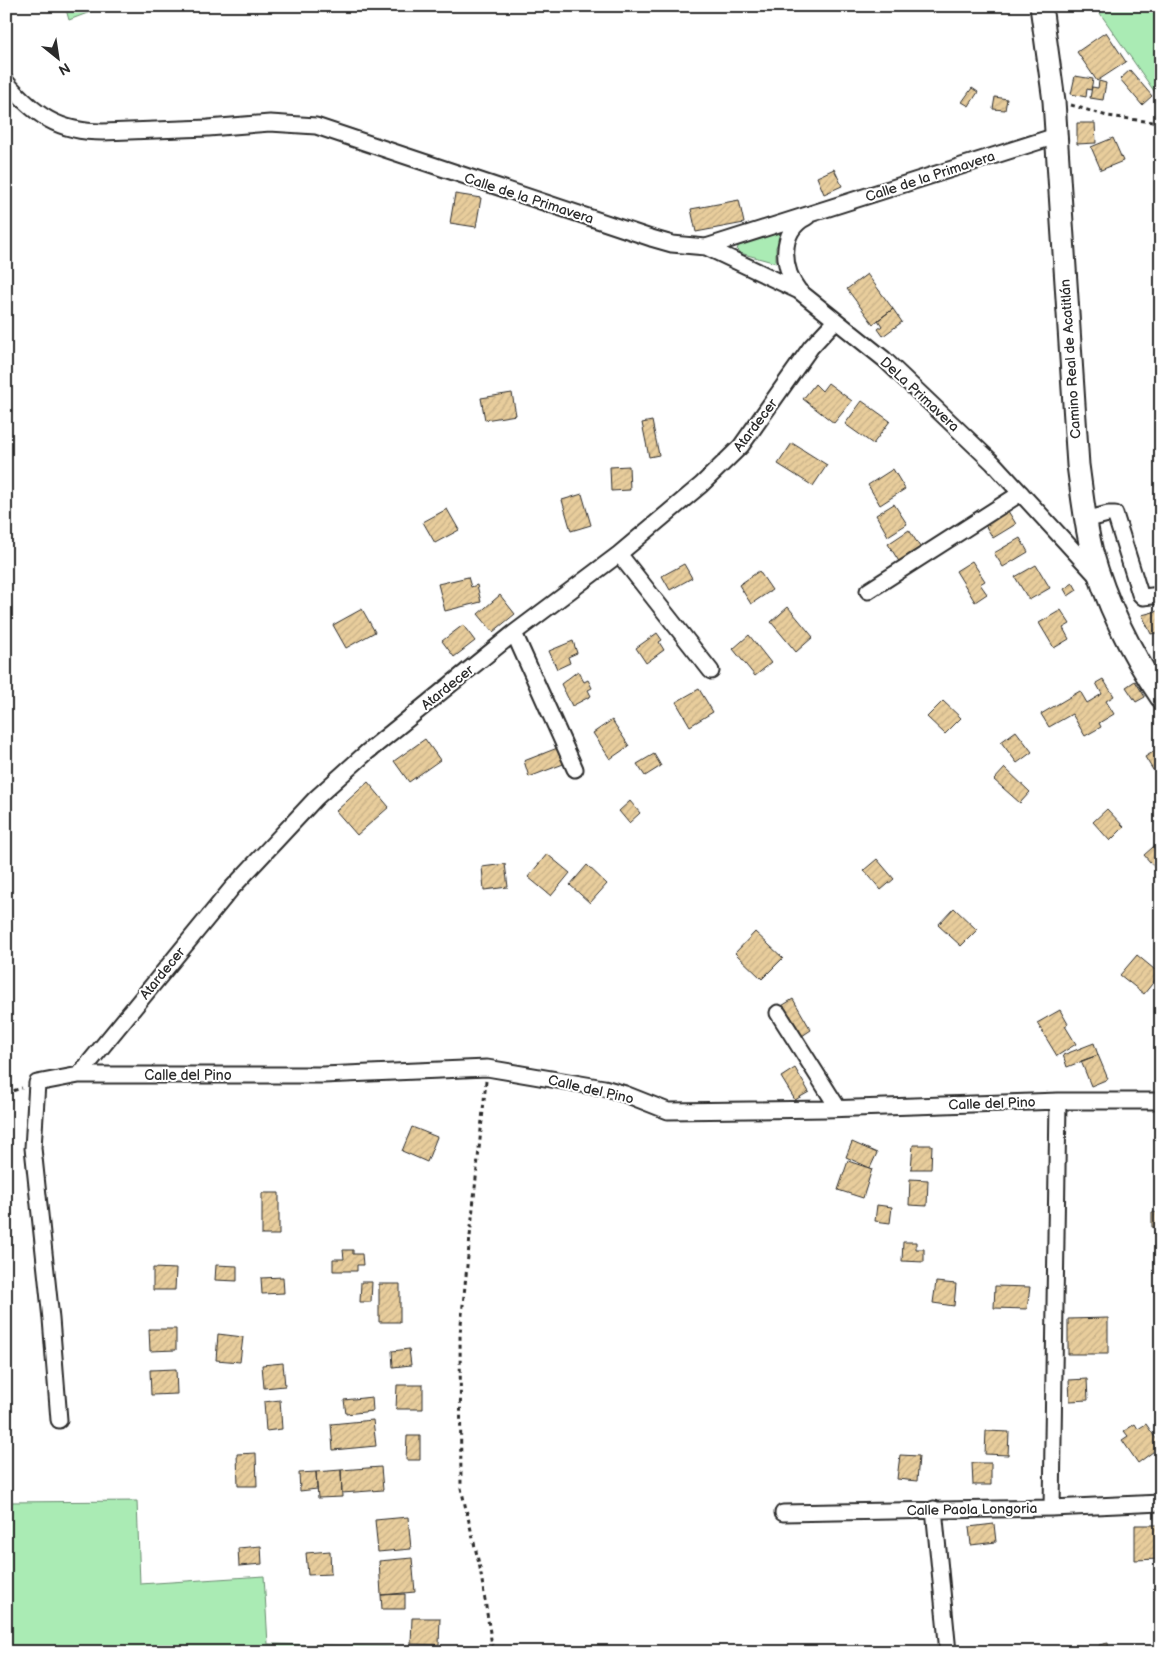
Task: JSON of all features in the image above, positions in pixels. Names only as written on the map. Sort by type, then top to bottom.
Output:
[{"type":"main road","name":"Camino Real de Acatitlán","points":[[1041,6],[1054,100],[1077,455],[1085,520],[1102,582],[1115,615],[1145,673],[1161,697]]},
{"type":"street","name":"Calle de la Primavera","points":[[6,82],[20,99],[40,116],[77,130],[103,132],[278,123],[316,126],[651,238],[672,244],[706,247],[1056,136]]},
{"type":"street","points":[[799,291],[793,283],[786,264],[787,243],[795,225],[818,212]]},
{"type":"street","name":"DeLa Primavera","points":[[706,247],[799,291],[884,359],[948,419],[1021,493],[1102,582]]},
{"type":"street","name":"Atardecer","points":[[80,1075],[232,888],[316,798],[366,754],[514,633],[619,554],[701,485],[742,446],[811,347],[835,321]]},
{"type":"street","points":[[868,591],[1021,493]]},
{"type":"street","points":[[1085,520],[1115,514],[1140,594],[1143,597],[1161,595]]},
{"type":"street","points":[[619,554],[711,670]]},
{"type":"street","points":[[514,633],[575,770]]},
{"type":"street","points":[[778,1013],[838,1108]]},
{"type":"street","name":"Calle del Pino","points":[[80,1075],[323,1075],[487,1068],[604,1088],[668,1111],[1058,1101],[1161,1101]]},
{"type":"street","points":[[59,1420],[34,1148],[36,1084],[80,1075]]},
{"type":"street","points":[[1052,1508],[1058,1101]]},
{"type":"street","name":"Calle Paola Longoria","points":[[783,1512],[1052,1508],[1161,1503]]},
{"type":"street","points":[[934,1509],[948,1652]]},
{"type":"path","points":[[1054,100],[1107,116],[1161,123]]},
{"type":"path","points":[[487,1068],[460,1334],[461,1469],[464,1505],[479,1560],[493,1652]]},
{"type":"green space","points":[[65,6],[106,6],[69,20]]},
{"type":"green space","points":[[1095,6],[1161,6],[1161,101]]},
{"type":"green space","points":[[785,230],[776,247],[776,263],[740,253],[737,250],[739,244]]},
{"type":"green space","points":[[137,1501],[140,1584],[264,1576],[268,1644],[454,1648],[454,1652],[6,1652],[6,1502]]},
{"type":"building","points":[[1106,32],[1126,62],[1097,81],[1077,52]]},
{"type":"building","points":[[1130,70],[1152,96],[1142,105],[1120,79]]},
{"type":"building","points":[[1075,76],[1093,79],[1091,90],[1087,89],[1086,97],[1071,94]]},
{"type":"building","points":[[1099,81],[1106,83],[1103,100],[1090,98],[1092,87],[1098,88]]},
{"type":"building","points":[[972,88],[978,92],[969,106],[962,102]]},
{"type":"building","points":[[995,97],[1007,99],[1005,110],[993,109]]},
{"type":"building","points":[[1077,123],[1095,123],[1096,143],[1077,144]]},
{"type":"building","points":[[1113,138],[1123,161],[1101,170],[1091,147]]},
{"type":"building","points":[[834,169],[842,186],[824,194],[817,177]]},
{"type":"building","points":[[455,194],[481,198],[476,227],[450,223]]},
{"type":"building","points":[[739,200],[744,223],[696,232],[691,209]]},
{"type":"building","points":[[867,274],[893,309],[873,324],[847,289]]},
{"type":"building","points":[[893,309],[902,322],[883,336],[878,329],[882,326],[878,320]]},
{"type":"building","points":[[828,383],[852,401],[834,423],[803,399],[815,384],[822,391]]},
{"type":"building","points":[[512,393],[516,415],[485,420],[481,398]]},
{"type":"building","points":[[862,401],[890,421],[873,444],[845,424]]},
{"type":"building","points":[[652,421],[659,455],[649,457],[642,423]]},
{"type":"building","points":[[792,443],[827,465],[813,486],[778,464]]},
{"type":"building","points":[[629,466],[630,490],[611,491],[610,467]]},
{"type":"building","points":[[893,469],[905,489],[880,505],[868,485]]},
{"type":"building","points":[[582,494],[591,525],[571,531],[562,500]]},
{"type":"building","points":[[894,504],[907,524],[888,536],[876,515]]},
{"type":"building","points":[[447,509],[459,530],[435,543],[423,522]]},
{"type":"building","points":[[1008,511],[1016,524],[993,538],[985,525]]},
{"type":"building","points":[[909,530],[922,550],[900,563],[888,544]]},
{"type":"building","points":[[1020,538],[1028,552],[1003,567],[994,553]]},
{"type":"building","points":[[972,561],[985,581],[980,584],[987,594],[975,602],[956,571]]},
{"type":"building","points":[[684,564],[692,578],[670,590],[662,576]]},
{"type":"building","points":[[1036,565],[1050,588],[1029,600],[1015,577]]},
{"type":"building","points":[[759,571],[772,590],[751,604],[739,585]]},
{"type":"building","points":[[468,577],[471,587],[477,585],[481,602],[445,611],[438,584]]},
{"type":"building","points":[[1073,583],[1077,590],[1068,596],[1064,589]]},
{"type":"building","points":[[500,595],[515,614],[493,632],[478,614]]},
{"type":"building","points":[[788,607],[813,637],[796,652],[771,622]]},
{"type":"building","points":[[362,609],[375,632],[346,648],[333,625]]},
{"type":"building","points":[[1061,610],[1070,624],[1063,628],[1069,639],[1054,648],[1039,623]]},
{"type":"building","points":[[1161,610],[1161,632],[1151,634],[1142,615]]},
{"type":"building","points":[[463,625],[475,641],[454,657],[442,641]]},
{"type":"building","points":[[657,633],[662,640],[659,642],[664,650],[646,663],[636,648]]},
{"type":"building","points":[[749,635],[771,663],[755,676],[733,649]]},
{"type":"building","points":[[573,641],[577,653],[568,657],[570,663],[557,669],[549,651]]},
{"type":"building","points":[[578,671],[584,682],[588,680],[592,688],[588,690],[591,696],[572,706],[561,684]]},
{"type":"building","points":[[1103,679],[1114,696],[1106,701],[1114,714],[1099,723],[1101,727],[1085,736],[1072,714],[1049,727],[1041,714],[1080,691],[1087,703],[1102,694],[1096,683]]},
{"type":"building","points":[[1135,681],[1145,697],[1136,702],[1126,687]]},
{"type":"building","points":[[699,689],[713,712],[690,726],[676,702]]},
{"type":"building","points":[[943,701],[961,718],[945,734],[927,717]]},
{"type":"building","points":[[612,720],[629,746],[610,759],[593,733]]},
{"type":"building","points":[[1016,731],[1032,752],[1017,763],[1001,742]]},
{"type":"building","points":[[425,739],[440,760],[409,782],[394,761]]},
{"type":"building","points":[[560,747],[566,763],[529,777],[524,761]]},
{"type":"building","points":[[1161,747],[1161,765],[1153,770],[1145,757]]},
{"type":"building","points":[[654,754],[661,766],[645,776],[637,764]]},
{"type":"building","points":[[1005,768],[1030,792],[1020,803],[994,780]]},
{"type":"building","points":[[368,782],[389,807],[357,835],[336,811]]},
{"type":"building","points":[[630,801],[640,813],[629,823],[619,811]]},
{"type":"building","points":[[1107,809],[1124,827],[1110,841],[1093,822]]},
{"type":"building","points":[[1161,840],[1161,865],[1156,869],[1144,855]]},
{"type":"building","points":[[547,854],[570,873],[551,896],[528,877]]},
{"type":"building","points":[[877,859],[894,879],[881,890],[864,870]]},
{"type":"building","points":[[505,864],[508,887],[484,890],[482,867]]},
{"type":"building","points":[[587,865],[607,884],[590,903],[570,885]]},
{"type":"building","points":[[954,908],[977,930],[961,946],[938,925]]},
{"type":"building","points":[[755,932],[783,958],[762,979],[735,953]]},
{"type":"building","points":[[1137,955],[1160,974],[1144,994],[1120,975]]},
{"type":"building","points":[[793,999],[811,1030],[799,1038],[780,1007]]},
{"type":"building","points":[[1060,1010],[1068,1024],[1065,1026],[1076,1044],[1057,1056],[1037,1023]]},
{"type":"building","points":[[1094,1043],[1098,1055],[1067,1067],[1063,1055]]},
{"type":"building","points":[[1098,1055],[1108,1079],[1091,1086],[1081,1061]]},
{"type":"building","points":[[795,1068],[809,1092],[795,1100],[781,1077]]},
{"type":"building","points":[[412,1127],[437,1137],[427,1162],[402,1151]]},
{"type":"building","points":[[852,1142],[877,1153],[870,1168],[846,1157]]},
{"type":"building","points":[[913,1145],[932,1145],[931,1169],[911,1169]]},
{"type":"building","points":[[848,1161],[872,1169],[863,1198],[838,1190]]},
{"type":"building","points":[[910,1179],[928,1180],[927,1206],[909,1205]]},
{"type":"building","points":[[262,1193],[279,1193],[279,1235],[262,1235]]},
{"type":"building","points":[[877,1205],[892,1207],[890,1223],[875,1221]]},
{"type":"building","points":[[1152,1212],[1161,1213],[1161,1228],[1152,1227]]},
{"type":"building","points":[[903,1242],[916,1242],[916,1249],[924,1249],[924,1262],[902,1261]]},
{"type":"building","points":[[343,1250],[353,1250],[353,1254],[362,1254],[363,1265],[357,1265],[357,1271],[333,1271],[333,1259],[344,1259]]},
{"type":"building","points":[[216,1265],[237,1266],[237,1281],[215,1280]]},
{"type":"building","points":[[153,1268],[176,1269],[175,1290],[153,1290]]},
{"type":"building","points":[[283,1277],[284,1293],[262,1294],[261,1278]]},
{"type":"building","points":[[361,1282],[372,1282],[371,1302],[360,1302]]},
{"type":"building","points":[[936,1282],[956,1284],[954,1306],[933,1303]]},
{"type":"building","points":[[379,1284],[400,1284],[400,1322],[379,1322]]},
{"type":"building","points":[[995,1286],[1030,1287],[1027,1309],[994,1308]]},
{"type":"building","points":[[1108,1318],[1108,1354],[1068,1354],[1068,1319]]},
{"type":"building","points":[[149,1329],[176,1329],[176,1350],[150,1351]]},
{"type":"building","points":[[218,1334],[243,1337],[240,1362],[216,1360]]},
{"type":"building","points":[[409,1349],[411,1365],[393,1367],[392,1351]]},
{"type":"building","points":[[283,1363],[285,1386],[264,1388],[262,1365]]},
{"type":"building","points":[[176,1369],[177,1394],[151,1395],[150,1370]]},
{"type":"building","points":[[1087,1379],[1088,1400],[1070,1401],[1069,1380]]},
{"type":"building","points":[[397,1385],[423,1385],[423,1409],[396,1409]]},
{"type":"building","points":[[372,1397],[373,1411],[346,1414],[344,1400]]},
{"type":"building","points":[[280,1400],[282,1429],[266,1431],[264,1402]]},
{"type":"building","points":[[373,1420],[376,1446],[333,1450],[331,1424]]},
{"type":"building","points":[[1135,1424],[1138,1429],[1146,1424],[1161,1446],[1138,1463],[1122,1440],[1128,1436],[1124,1431]]},
{"type":"building","points":[[986,1431],[1009,1432],[1008,1455],[985,1454]]},
{"type":"building","points":[[407,1436],[420,1436],[420,1460],[406,1460]]},
{"type":"building","points":[[256,1453],[257,1486],[238,1486],[237,1454]]},
{"type":"building","points":[[900,1455],[919,1456],[917,1481],[897,1479]]},
{"type":"building","points":[[972,1463],[991,1463],[991,1485],[973,1485]]},
{"type":"building","points":[[381,1467],[383,1490],[342,1493],[341,1470]]},
{"type":"building","points":[[341,1470],[342,1497],[318,1498],[316,1472]]},
{"type":"building","points":[[316,1472],[317,1489],[300,1491],[299,1473]]},
{"type":"building","points":[[408,1517],[411,1549],[378,1552],[375,1520]]},
{"type":"building","points":[[994,1524],[996,1542],[971,1545],[969,1527]]},
{"type":"building","points":[[1135,1525],[1161,1525],[1161,1553],[1159,1553],[1159,1559],[1135,1560]]},
{"type":"building","points":[[261,1546],[262,1564],[239,1566],[238,1548]]},
{"type":"building","points":[[330,1551],[331,1574],[308,1575],[306,1553]]},
{"type":"building","points":[[412,1558],[415,1592],[381,1595],[379,1561]]},
{"type":"building","points":[[405,1594],[405,1609],[382,1609],[381,1595]]},
{"type":"building","points":[[412,1618],[440,1618],[439,1645],[411,1644]]},
{"type":"building","points":[[1108,1643],[1109,1652],[1100,1652],[1099,1645]]}]
